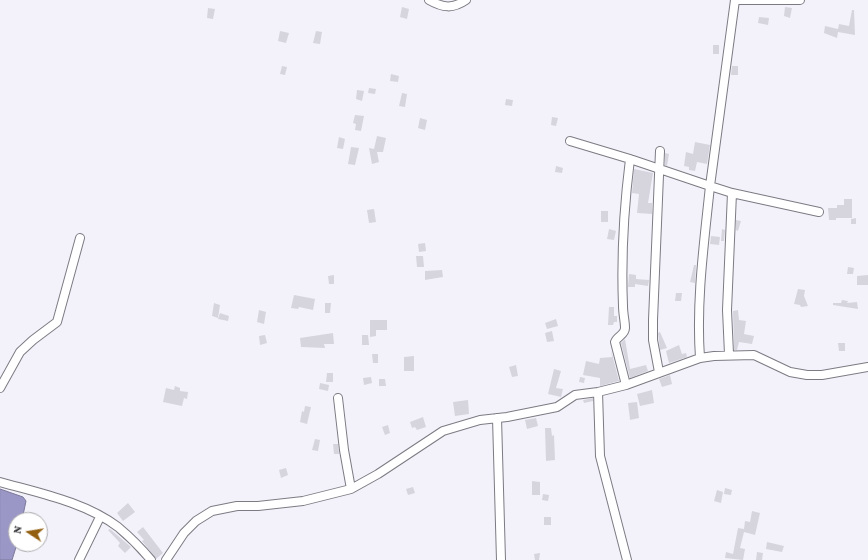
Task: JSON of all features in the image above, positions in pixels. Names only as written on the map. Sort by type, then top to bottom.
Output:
[{"type":"street","points":[[429,0],[442,6],[451,7],[466,0]]},
{"type":"street","points":[[700,358],[698,330],[700,285],[710,186],[735,0]]},
{"type":"street","points":[[739,0],[800,0]]},
{"type":"street","points":[[570,141],[732,193],[819,212]]},
{"type":"street","points":[[659,372],[653,340],[660,151]]},
{"type":"street","points":[[626,385],[615,342],[616,339],[624,333],[625,328],[623,306],[624,249],[630,159]]},
{"type":"street","points":[[729,354],[727,310],[732,193]]},
{"type":"street","points":[[0,388],[20,352],[57,322],[80,238]]},
{"type":"street","points":[[166,560],[184,533],[196,521],[212,511],[237,506],[258,506],[303,501],[351,489],[378,474],[443,431],[480,420],[557,407],[575,395],[598,392],[626,385],[700,358],[729,354],[754,355],[790,372],[807,376],[822,375],[868,367]]},
{"type":"street","points":[[598,392],[600,456],[610,486],[627,560]]},
{"type":"street","points":[[338,398],[344,450],[351,489]]},
{"type":"street","points":[[496,418],[501,560]]},
{"type":"street","points":[[0,482],[51,496],[100,517],[117,526],[130,537],[151,560]]},
{"type":"street","points":[[79,560],[100,517]]},
{"type":"shaded area","points":[[0,489],[23,497],[26,501],[24,512],[8,512],[8,552],[14,552],[12,560],[0,560]]},
{"type":"building","points":[[402,7],[409,9],[407,19],[400,17]]},
{"type":"building","points":[[785,7],[792,8],[790,18],[784,16]]},
{"type":"building","points":[[208,8],[215,9],[213,19],[207,18]]},
{"type":"building","points":[[852,10],[854,10],[855,35],[838,32],[837,38],[824,33],[825,26],[838,29],[839,24],[849,26]]},
{"type":"building","points":[[759,17],[769,18],[768,25],[758,23]]},
{"type":"building","points":[[280,31],[289,33],[286,43],[278,41]]},
{"type":"building","points":[[316,31],[322,32],[320,44],[313,43]]},
{"type":"building","points":[[713,45],[719,45],[719,54],[713,54]]},
{"type":"building","points":[[282,66],[287,67],[285,75],[280,74]]},
{"type":"building","points":[[732,66],[738,66],[738,75],[731,75]]},
{"type":"building","points":[[391,74],[399,76],[398,82],[390,81]]},
{"type":"building","points":[[369,88],[376,89],[375,94],[368,93]]},
{"type":"building","points":[[357,90],[364,91],[362,101],[356,99]]},
{"type":"building","points":[[402,93],[407,94],[405,107],[399,106]]},
{"type":"building","points":[[506,99],[513,100],[512,106],[505,105]]},
{"type":"building","points":[[355,115],[364,116],[361,131],[355,130],[356,124],[353,123]]},
{"type":"building","points":[[552,117],[558,118],[556,126],[551,125]]},
{"type":"building","points":[[420,118],[427,120],[425,130],[418,128]]},
{"type":"building","points":[[377,136],[386,138],[383,152],[377,152],[379,162],[372,164],[369,148],[374,149]]},
{"type":"building","points":[[339,137],[345,139],[343,149],[337,148]]},
{"type":"building","points":[[695,142],[710,145],[707,164],[697,162],[695,171],[689,170],[689,167],[684,166],[686,152],[693,154]]},
{"type":"building","points":[[351,147],[359,148],[355,165],[348,164]]},
{"type":"building","points":[[665,153],[669,154],[667,166],[665,165]]},
{"type":"building","points":[[556,166],[563,168],[562,173],[555,172]]},
{"type":"building","points":[[634,169],[653,173],[648,203],[652,203],[652,214],[637,213],[639,194],[632,193]]},
{"type":"building","points":[[844,199],[852,199],[852,218],[836,218],[836,220],[829,220],[828,208],[837,208],[837,205],[844,205]]},
{"type":"building","points":[[374,209],[376,222],[369,223],[367,210]]},
{"type":"building","points":[[601,211],[608,211],[608,222],[601,222]]},
{"type":"building","points":[[856,218],[856,224],[851,224],[851,219]]},
{"type":"building","points":[[736,220],[741,221],[738,231],[736,230]]},
{"type":"building","points":[[609,229],[616,231],[614,240],[607,239]]},
{"type":"building","points":[[722,229],[725,230],[724,241],[721,241]]},
{"type":"building","points":[[711,236],[720,237],[719,245],[710,244]]},
{"type":"building","points":[[425,243],[426,251],[419,252],[418,244]]},
{"type":"building","points":[[416,256],[423,256],[424,267],[417,267]]},
{"type":"building","points":[[694,265],[696,265],[695,283],[690,282]]},
{"type":"building","points":[[848,267],[854,268],[853,274],[847,274]]},
{"type":"building","points":[[442,270],[443,277],[425,280],[425,271]]},
{"type":"building","points":[[629,274],[636,275],[636,279],[649,280],[648,286],[635,284],[635,287],[628,287]]},
{"type":"building","points":[[334,275],[334,284],[329,284],[328,276]]},
{"type":"building","points":[[868,275],[868,285],[857,285],[857,276]]},
{"type":"building","points":[[798,289],[805,290],[804,296],[808,306],[801,307],[800,305],[794,304]]},
{"type":"building","points":[[676,293],[682,293],[681,301],[675,301]]},
{"type":"building","points":[[294,295],[315,299],[313,310],[299,307],[298,309],[291,308]]},
{"type":"building","points":[[842,300],[848,301],[847,303],[857,302],[858,309],[833,305],[833,303],[841,303]]},
{"type":"building","points":[[214,303],[220,305],[218,318],[212,316]]},
{"type":"building","points":[[325,303],[331,303],[330,313],[325,313]]},
{"type":"building","points":[[609,307],[614,307],[614,316],[617,316],[617,322],[614,322],[613,325],[608,325]]},
{"type":"building","points":[[259,310],[266,312],[264,324],[257,322]]},
{"type":"building","points":[[738,310],[739,320],[746,321],[744,334],[754,336],[752,344],[739,342],[737,350],[734,350],[733,311]]},
{"type":"building","points":[[220,313],[229,316],[228,321],[218,319]]},
{"type":"building","points":[[556,319],[558,326],[547,329],[545,323]]},
{"type":"building","points":[[370,320],[387,320],[387,330],[376,330],[376,336],[370,337]]},
{"type":"building","points":[[552,331],[554,341],[547,342],[545,333]]},
{"type":"building","points":[[660,332],[667,348],[660,350],[658,333]]},
{"type":"building","points":[[333,333],[334,344],[324,344],[325,348],[301,347],[300,338]]},
{"type":"building","points":[[265,335],[267,343],[260,345],[259,336]]},
{"type":"building","points":[[362,335],[368,335],[369,345],[362,345]]},
{"type":"building","points":[[625,339],[630,369],[646,365],[648,371],[630,378],[621,343]]},
{"type":"building","points":[[838,343],[845,343],[845,351],[839,351]]},
{"type":"building","points":[[679,345],[682,354],[686,353],[687,357],[669,363],[666,351]]},
{"type":"building","points":[[611,350],[619,381],[600,386],[600,378],[583,375],[586,361],[599,364],[600,358],[612,357]]},
{"type":"building","points":[[372,354],[378,354],[378,363],[373,363]]},
{"type":"building","points":[[414,356],[414,371],[404,371],[404,357]]},
{"type":"building","points":[[516,365],[518,376],[512,377],[509,367]]},
{"type":"building","points":[[554,369],[561,371],[556,388],[563,389],[561,397],[548,394]]},
{"type":"building","points":[[327,373],[333,373],[333,382],[326,382]]},
{"type":"building","points":[[670,375],[672,384],[662,387],[659,379]]},
{"type":"building","points":[[371,377],[372,383],[364,385],[363,378]]},
{"type":"building","points":[[580,377],[585,378],[584,383],[579,382]]},
{"type":"building","points":[[379,379],[385,379],[386,386],[379,386]]},
{"type":"building","points":[[320,383],[329,385],[328,391],[319,389]]},
{"type":"building","points":[[175,386],[180,388],[180,391],[188,392],[187,399],[184,398],[182,406],[163,402],[166,388],[174,390]]},
{"type":"building","points":[[652,390],[654,403],[640,406],[637,394]]},
{"type":"building","points":[[593,398],[593,401],[584,403],[583,400]]},
{"type":"building","points":[[468,400],[469,414],[455,416],[453,402]]},
{"type":"building","points":[[637,402],[639,418],[630,420],[628,403]]},
{"type":"building","points":[[305,406],[311,407],[307,424],[300,422],[302,411],[304,412]]},
{"type":"building","points":[[423,417],[426,427],[417,430],[415,427],[412,428],[410,422]]},
{"type":"building","points":[[536,418],[538,426],[527,429],[525,420]]},
{"type":"building","points":[[388,425],[390,433],[385,435],[382,427]]},
{"type":"building","points":[[545,428],[551,428],[552,436],[554,435],[555,460],[546,461]]},
{"type":"building","points":[[315,439],[320,440],[318,451],[312,450]]},
{"type":"building","points":[[333,444],[338,444],[339,454],[334,454]]},
{"type":"building","points":[[286,468],[288,475],[281,478],[279,470]]},
{"type":"building","points":[[532,481],[540,482],[540,495],[532,495]]},
{"type":"building","points":[[413,487],[415,493],[408,495],[406,489]]},
{"type":"building","points":[[725,488],[732,490],[731,495],[724,494]]},
{"type":"building","points":[[717,490],[723,492],[721,503],[714,501]]},
{"type":"building","points":[[543,494],[549,495],[548,501],[542,500]]},
{"type":"building","points":[[128,503],[135,512],[123,521],[117,513]]},
{"type":"building","points":[[752,511],[760,513],[755,535],[744,532],[740,548],[745,549],[743,560],[725,558],[726,552],[733,554],[738,528],[744,529],[745,521],[750,522]]},
{"type":"building","points":[[544,517],[551,517],[551,525],[544,525]]},
{"type":"building","points":[[143,527],[163,553],[156,559],[137,532]]},
{"type":"building","points":[[110,529],[131,547],[125,553],[118,546],[120,543],[108,530]]},
{"type":"building","points":[[767,542],[784,546],[782,552],[766,549]]},
{"type":"building","points":[[757,552],[763,553],[762,560],[756,560]]},
{"type":"building","points":[[540,553],[539,560],[535,560],[534,554]]}]
